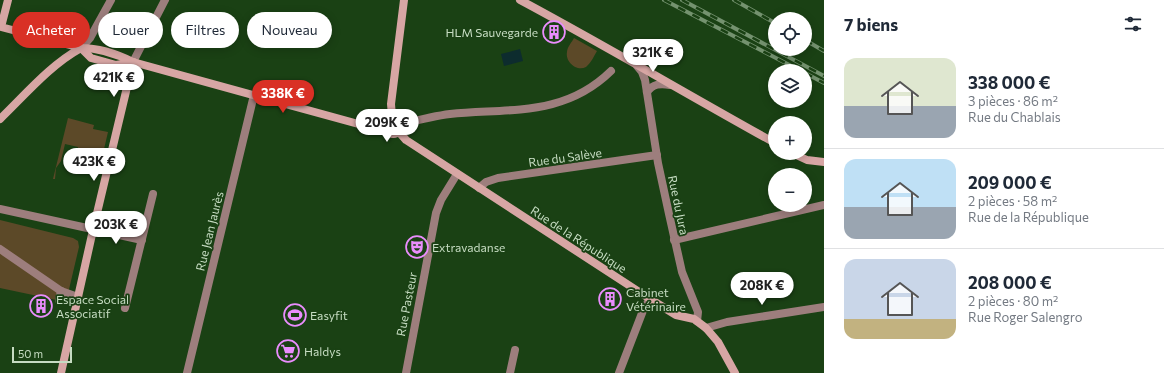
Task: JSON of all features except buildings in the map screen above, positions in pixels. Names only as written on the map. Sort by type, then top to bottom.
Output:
[{"type":"street","points":[[8,0],[0,27],[12,30]]},
{"type":"street","points":[[90,38],[111,0]]},
{"type":"street","points":[[61,373],[133,62],[165,0]]},
{"type":"street","points":[[392,116],[391,105],[404,0]]},
{"type":"street","points":[[520,0],[578,31],[768,140]]},
{"type":"street","points":[[0,119],[55,66],[81,48]]},
{"type":"street","points":[[90,48],[120,56],[133,62],[373,128],[385,127]]},
{"type":"street","name":"Rue du Jura","points":[[634,64],[643,74],[657,156],[674,240],[684,279],[698,312],[696,321]]},
{"type":"street","points":[[402,124],[445,115],[546,106],[568,100],[588,90],[611,71]]},
{"type":"street","points":[[647,92],[651,87],[658,84],[670,85]]},
{"type":"street","name":"Rue Jean Jaurès","points":[[187,373],[254,96]]},
{"type":"street","points":[[392,116],[400,119],[402,124],[401,130],[395,134],[390,134],[385,127],[387,119],[392,116]]},
{"type":"street","name":"Rue de la République","points":[[399,132],[406,140],[457,174],[650,299],[678,316],[696,321],[706,328],[718,342],[734,373]]},
{"type":"street","name":"Rue du Salève","points":[[479,188],[486,182],[498,178],[657,156]]},
{"type":"street","points":[[807,160],[824,162]]},
{"type":"street","name":"Rue Pasteur","points":[[406,373],[436,213],[441,200],[457,174]]},
{"type":"street","points":[[125,308],[153,194]]},
{"type":"street","points":[[674,240],[824,205]]},
{"type":"street","points":[[0,210],[142,240]]},
{"type":"street","points":[[1,250],[61,292],[78,297]]},
{"type":"street","points":[[59,300],[61,292]]},
{"type":"street","points":[[620,373],[644,308],[650,299]]},
{"type":"street","points":[[706,328],[727,322],[824,307]]},
{"type":"street","points":[[510,373],[515,350]]},
{"type":"shaded area","points":[[574,38],[597,51],[586,67],[576,67],[572,65],[568,59],[567,50]]},
{"type":"shaded area","points":[[68,118],[94,125],[93,129],[108,132],[101,162],[96,161],[97,159],[92,152],[88,153],[86,149],[77,154],[78,147],[65,144],[61,161],[56,168],[55,179],[53,179]]},
{"type":"shaded area","points":[[0,220],[73,238],[78,241],[79,247],[66,302],[0,288]]},
{"type":"water","points":[[520,49],[523,61],[504,66],[501,54]]},
{"type":"railway","points":[[664,0],[787,64]]},
{"type":"railway","points":[[682,0],[824,76]]},
{"type":"railway","points":[[734,0],[768,19]]},
{"type":"railway","points":[[812,44],[824,51]]},
{"type":"railway","points":[[812,77],[824,83]]},
{"type":"place","name":"HLM Sauvegarde","points":[[554,32]]},
{"type":"place","name":"Extravadanse","points":[[417,247]]},
{"type":"place","name":"Cabinet Vétérinaire","points":[[610,299]]},
{"type":"place","name":"Espace Social Associatif","points":[[41,306]]},
{"type":"place","name":"Easyfit","points":[[295,315]]},
{"type":"place","name":"Haldys","points":[[288,351]]}]
